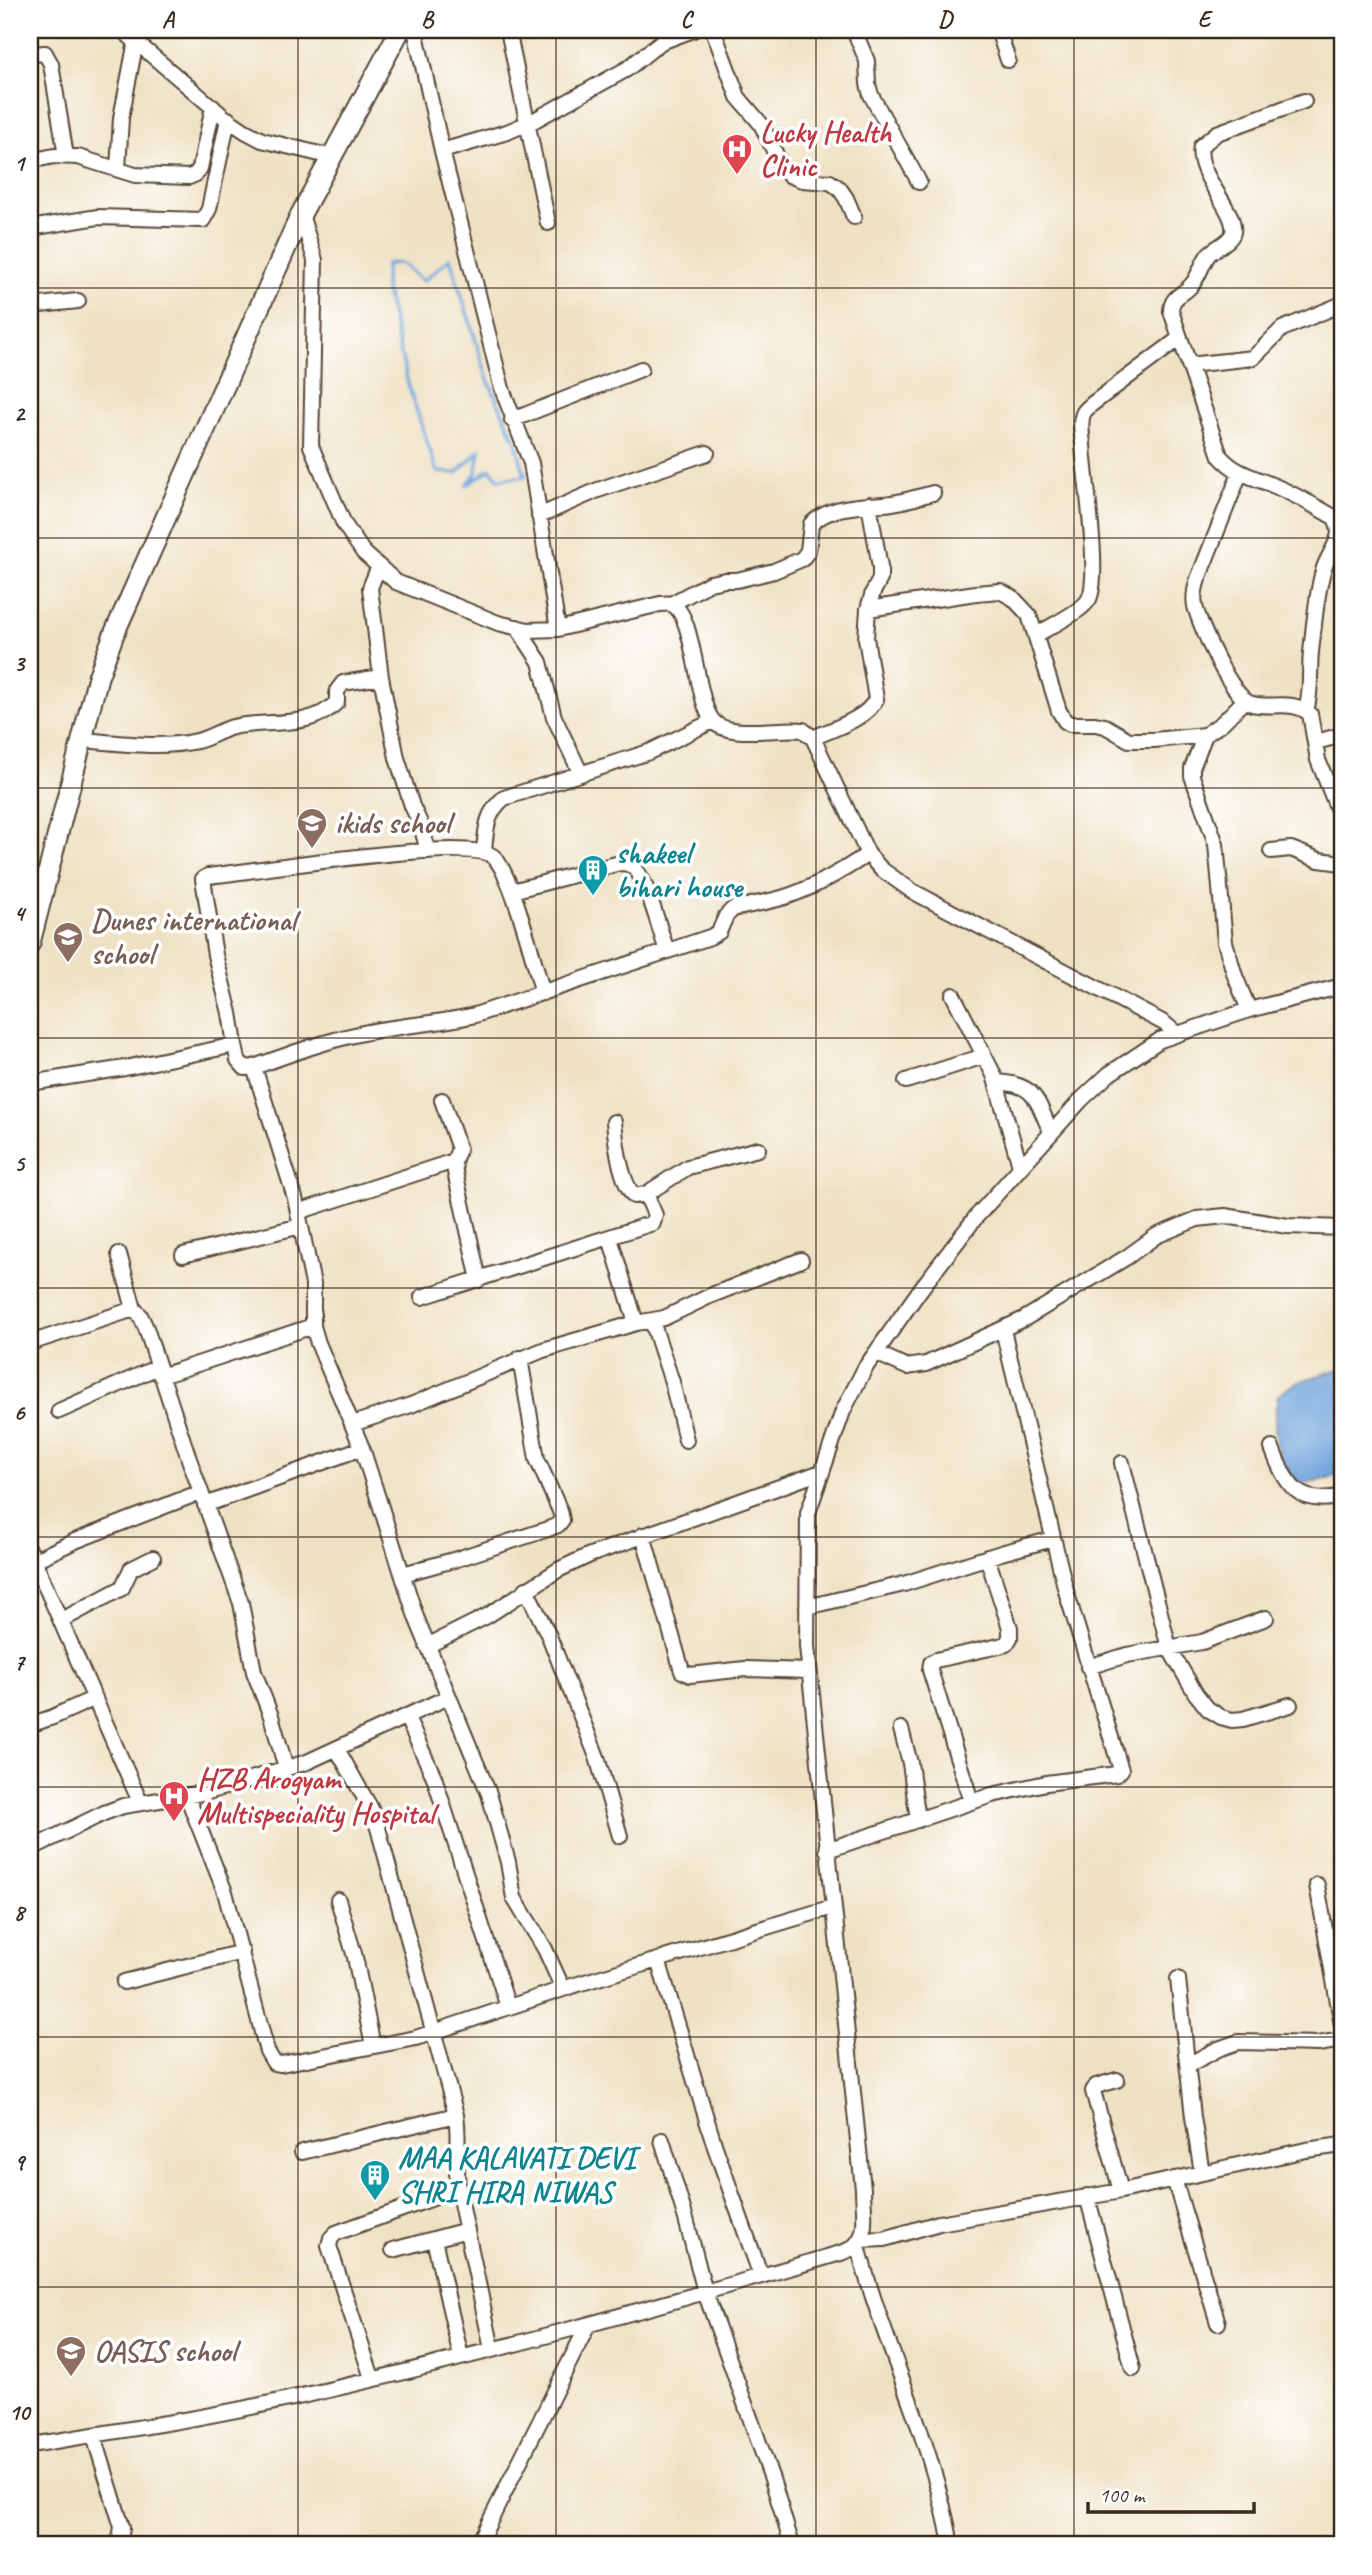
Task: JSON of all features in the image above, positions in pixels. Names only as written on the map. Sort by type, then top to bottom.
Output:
[{"type":"main road","points":[[30,943],[99,677],[114,634],[302,214],[400,30]]},
{"type":"street","points":[[122,30],[228,119],[262,140],[332,157]]},
{"type":"street","points":[[415,30],[442,151],[502,389],[531,463],[558,629]]},
{"type":"street","points":[[508,30],[548,223]]},
{"type":"street","points":[[442,151],[526,124],[627,69],[661,42],[693,30]]},
{"type":"street","points":[[713,30],[738,97],[761,124],[782,167],[789,175],[802,180],[830,182],[839,188],[854,217]]},
{"type":"street","points":[[854,30],[867,61],[871,95],[919,182]]},
{"type":"street","points":[[998,30],[1008,60]]},
{"type":"street","points":[[118,169],[121,118],[136,41]]},
{"type":"street","points":[[30,54],[45,53],[51,64],[66,156]]},
{"type":"street","points":[[1304,101],[1217,133],[1201,146],[1199,153],[1205,170],[1231,219],[1233,231],[1230,238],[1210,253],[1193,283],[1171,303],[1180,338],[1220,456],[1240,473],[1284,490],[1334,517],[1340,530],[1339,538],[1326,559],[1322,573],[1311,653],[1311,690],[1307,711],[1312,721],[1318,760],[1338,796],[1342,820]]},
{"type":"street","points":[[30,161],[78,157],[135,175],[189,177],[196,174],[200,168],[213,107]]},
{"type":"street","points":[[30,228],[98,217],[203,220],[209,209],[228,119]]},
{"type":"street","points":[[302,214],[315,260],[311,446],[344,524],[363,552],[396,582],[498,623],[528,630],[558,629],[660,604],[671,604],[710,583],[774,571],[802,559],[808,551],[808,530],[814,520],[844,507],[869,503],[882,505],[933,493]]},
{"type":"street","points":[[30,306],[78,301]]},
{"type":"street","points":[[1189,365],[1253,358],[1282,329],[1342,304]]},
{"type":"street","points":[[1036,635],[1082,607],[1089,599],[1092,583],[1092,543],[1084,462],[1084,412],[1180,338]]},
{"type":"street","points":[[512,420],[641,369]]},
{"type":"street","points":[[539,516],[598,490],[707,453]]},
{"type":"street","points":[[1240,473],[1194,592],[1195,604],[1207,638],[1244,701],[1252,704],[1294,706],[1307,711]]},
{"type":"street","points":[[813,738],[862,714],[876,699],[866,638],[868,609],[880,579],[880,567],[869,503]]},
{"type":"street","points":[[378,568],[370,588],[381,677],[397,758],[428,852]]},
{"type":"street","points":[[868,609],[1000,591],[1020,603],[1029,615],[1059,711],[1065,721],[1070,724],[1105,726],[1129,740],[1205,735],[1223,723],[1244,701]]},
{"type":"street","points":[[671,604],[679,610],[686,626],[705,705],[713,721],[737,730],[803,730],[813,738],[868,854],[881,869],[912,891],[1164,1023],[1177,1034]]},
{"type":"street","points":[[517,627],[540,662],[554,717],[581,774]]},
{"type":"street","points":[[83,740],[138,744],[195,741],[234,726],[301,720],[333,706],[337,702],[337,691],[343,683],[381,677]]},
{"type":"street","points":[[484,851],[487,820],[494,807],[504,798],[649,752],[713,721]]},
{"type":"street","points":[[1205,735],[1192,768],[1192,776],[1216,844],[1224,942],[1249,1010]]},
{"type":"street","points":[[1315,742],[1342,735]]},
{"type":"street","points":[[1271,851],[1291,849],[1319,860],[1342,863]]},
{"type":"street","points":[[544,993],[512,891],[494,857],[484,851],[362,856],[208,876],[203,879],[215,954],[235,1045],[241,1065],[254,1067],[309,1046],[365,1032],[475,1016],[544,993],[667,951],[719,932],[726,916],[733,909],[804,890],[838,874],[868,854]]},
{"type":"street","points":[[512,891],[620,863],[628,864],[637,870],[647,890],[667,951]]},
{"type":"street","points":[[951,2545],[939,2484],[876,2307],[860,2243],[863,2189],[809,1671],[808,1513],[843,1411],[876,1353],[976,1217],[1081,1100],[1109,1074],[1145,1048],[1177,1034],[1249,1010],[1342,986]]},
{"type":"street","points":[[953,995],[996,1082],[1020,1166]]},
{"type":"street","points":[[30,1083],[125,1068],[235,1045]]},
{"type":"street","points":[[906,1081],[984,1056]]},
{"type":"street","points":[[254,1067],[299,1219],[313,1284],[313,1326],[362,1448],[427,1646],[475,1759],[497,1819],[514,1898],[545,1949],[563,1989]]},
{"type":"street","points":[[996,1082],[1025,1086],[1033,1095],[1051,1132]]},
{"type":"street","points":[[442,1100],[458,1149],[454,1161],[479,1280]]},
{"type":"street","points":[[614,1122],[618,1153],[629,1190],[634,1196],[646,1194],[688,1167],[758,1149]]},
{"type":"street","points":[[183,1255],[299,1219],[454,1161]]},
{"type":"street","points":[[422,1297],[653,1223],[655,1215],[646,1194]]},
{"type":"street","points":[[876,1353],[907,1367],[918,1367],[1003,1330],[1115,1264],[1156,1236],[1197,1219],[1225,1216],[1288,1226],[1342,1228]]},
{"type":"street","points":[[610,1238],[636,1323]]},
{"type":"street","points":[[119,1254],[134,1309],[144,1321],[159,1372],[241,1602],[254,1672],[271,1716],[286,1768]]},
{"type":"street","points":[[352,1424],[411,1405],[520,1358],[636,1323],[652,1321],[801,1260]]},
{"type":"street","points":[[30,1343],[134,1309]]},
{"type":"street","points":[[652,1321],[672,1382],[686,1440]]},
{"type":"street","points":[[59,1411],[159,1372],[313,1326]]},
{"type":"street","points":[[827,1850],[971,1801],[1046,1783],[1117,1774],[1121,1770],[1088,1667],[1053,1539],[1003,1330]]},
{"type":"street","points":[[403,1574],[548,1529],[562,1520],[537,1460],[520,1358]]},
{"type":"street","points":[[140,1802],[32,1556],[362,1448]]},
{"type":"street","points":[[1272,1448],[1283,1478],[1290,1487],[1309,1497],[1332,1499],[1342,1496]]},
{"type":"street","points":[[1122,1463],[1168,1648],[1196,1694],[1208,1709],[1221,1717],[1243,1719],[1290,1705]]},
{"type":"street","points":[[427,1646],[487,1616],[558,1570],[643,1535],[821,1472]]},
{"type":"street","points":[[643,1535],[682,1671],[690,1675],[745,1669],[809,1671]]},
{"type":"street","points":[[807,1607],[891,1587],[1053,1539]]},
{"type":"street","points":[[971,1801],[930,1670],[931,1663],[936,1660],[1006,1644],[1010,1638],[1010,1628],[987,1557]]},
{"type":"street","points":[[62,1620],[122,1588],[134,1566],[153,1558]]},
{"type":"street","points":[[526,1589],[549,1636],[597,1757],[620,1836]]},
{"type":"street","points":[[1088,1667],[1127,1655],[1202,1643],[1266,1618]]},
{"type":"street","points":[[30,1849],[104,1813],[140,1802],[187,1796],[286,1768],[337,1749],[448,1697]]},
{"type":"street","points":[[30,1725],[95,1698]]},
{"type":"street","points":[[406,1716],[434,1777],[508,2007]]},
{"type":"street","points":[[901,1728],[911,1763],[918,1820]]},
{"type":"street","points":[[337,1749],[371,1809],[378,1828],[456,2115],[459,2130],[456,2163],[458,2189],[492,2349]]},
{"type":"street","points":[[187,1796],[225,1892],[267,2051],[274,2063],[281,2064],[433,2032],[563,1989],[833,1907]]},
{"type":"street","points":[[1317,1885],[1338,1971],[1342,2025]]},
{"type":"street","points":[[338,1900],[355,1957],[373,2046]]},
{"type":"street","points":[[124,1982],[242,1952]]},
{"type":"street","points":[[658,1960],[715,2147],[761,2276]]},
{"type":"street","points":[[1178,1979],[1202,2173]]},
{"type":"street","points":[[1188,2065],[1238,2042],[1318,2044],[1342,2040]]},
{"type":"street","points":[[1117,2080],[1096,2086],[1093,2091],[1121,2191]]},
{"type":"street","points":[[302,2152],[456,2115]]},
{"type":"street","points":[[662,2140],[705,2292],[772,2479],[792,2545]]},
{"type":"street","points":[[30,2445],[94,2436],[275,2402],[461,2357],[588,2325],[844,2252],[860,2243],[939,2223],[1121,2191],[1306,2150],[1342,2146]]},
{"type":"street","points":[[1174,2179],[1218,2323]]},
{"type":"street","points":[[372,2378],[329,2246],[331,2238],[336,2233],[458,2189]]},
{"type":"street","points":[[1087,2196],[1133,2369]]},
{"type":"street","points":[[393,2250],[467,2230]]},
{"type":"street","points":[[434,2239],[461,2357]]},
{"type":"street","points":[[478,2545],[588,2325]]},
{"type":"street","points":[[94,2436],[122,2527],[119,2545]]},
{"type":"water","points":[[1342,1368],[1342,1475],[1301,1484],[1285,1467],[1280,1456],[1275,1419],[1278,1395],[1298,1382]]},
{"type":"waterway","points":[[450,258],[488,380],[516,442],[525,476],[499,479],[490,469],[467,485],[476,473],[480,450],[457,473],[437,472],[408,384],[385,287],[386,264],[401,263],[423,281],[450,258]]},
{"type":"place","name":"Lucky Health Clinic","points":[[737,176]]},
{"type":"place","name":"ikids school","points":[[312,850]]},
{"type":"place","name":"shakeel bihari house","points":[[593,897]]},
{"type":"place","name":"Dunes international school","points":[[68,964]]},
{"type":"place","name":"HZB Arogyam Multispeciality Hospital","points":[[174,1823]]},
{"type":"place","name":"MAA KALAVATI DEVI SHRI HIRA NIWAS","points":[[375,2202]]},
{"type":"place","name":"OASIS school","points":[[71,2378]]}]
